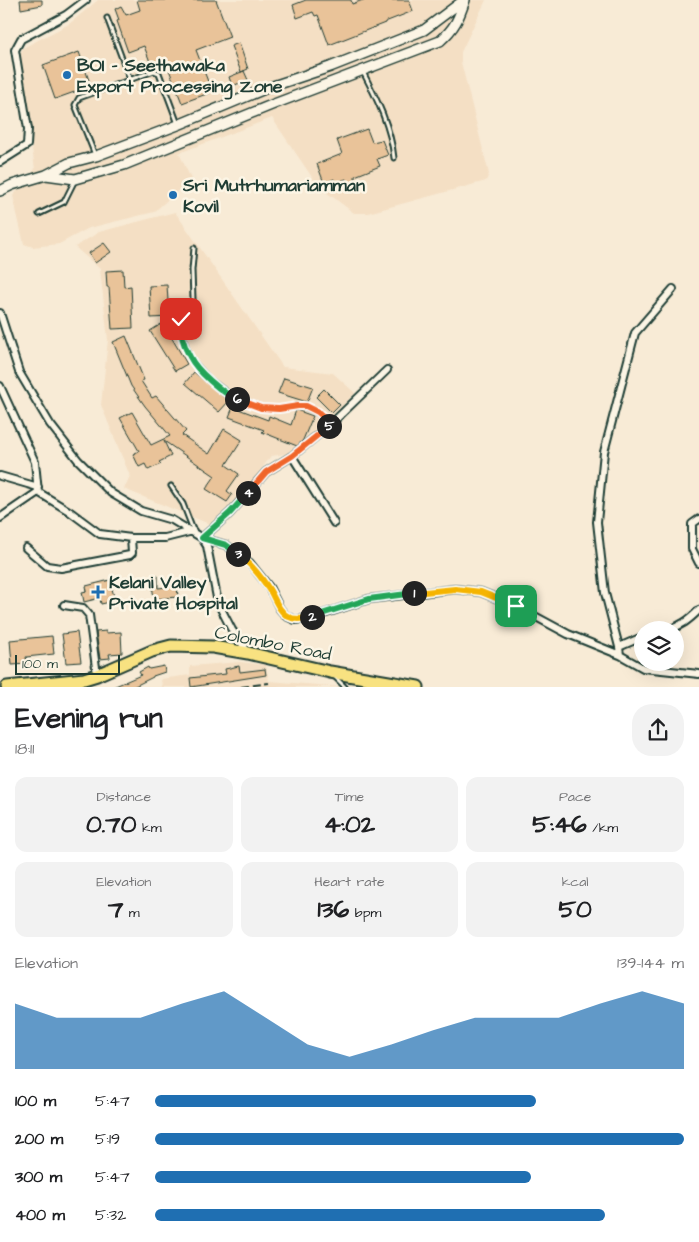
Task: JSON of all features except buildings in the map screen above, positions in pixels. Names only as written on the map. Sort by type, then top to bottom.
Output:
[{"type":"highway","name":"Colombo Road","points":[[7,687],[84,679],[152,651],[171,646],[213,647],[330,672],[418,687]]},
{"type":"street","points":[[0,162],[27,145],[28,129],[15,50],[22,39],[66,15],[86,0]]},
{"type":"street","points":[[46,175],[75,179],[124,165],[274,104],[363,72],[440,41],[457,23],[464,0]]},
{"type":"street","points":[[0,191],[12,185],[46,175],[69,163],[96,156],[267,88],[330,67],[424,30],[464,0]]},
{"type":"street","points":[[620,655],[605,593],[597,522],[604,452],[635,334],[673,289]]},
{"type":"street","points":[[1,317],[19,372],[50,424],[78,460],[111,493],[141,511],[172,520],[202,538],[226,545],[250,564],[269,587],[280,609],[286,616],[295,620],[314,617],[369,599],[455,589],[481,592],[516,606],[568,634],[620,655],[643,668],[699,674]]},
{"type":"street","points":[[202,538],[230,513],[266,472],[292,456],[331,424],[386,370]]},
{"type":"street","points":[[0,386],[34,462],[38,490]]},
{"type":"street","points":[[292,456],[334,523]]},
{"type":"street","points":[[0,476],[38,490],[100,534],[131,538],[165,538],[193,531]]},
{"type":"street","points":[[0,518],[38,490]]},
{"type":"street","points":[[699,519],[692,524],[692,549],[699,563]]},
{"type":"street","points":[[26,548],[47,566],[61,568],[130,556],[132,553],[131,538]]},
{"type":"street","points":[[202,538],[206,546],[218,603],[232,630],[248,653]]},
{"type":"street","points":[[64,606],[83,608],[88,615],[97,675]]},
{"type":"street","points":[[684,624],[699,610]]},
{"type":"street","points":[[619,647],[634,640]]},
{"type":"lane","points":[[107,18],[130,80]]},
{"type":"lane","points":[[96,156],[75,105],[78,98],[154,71],[159,73],[178,125]]},
{"type":"lane","points":[[363,72],[388,128],[393,142],[394,158]]},
{"type":"lane","points":[[39,214],[64,202],[75,179]]},
{"type":"lane","points":[[194,248],[192,270],[193,299],[181,319],[180,331],[190,358],[209,379],[232,396],[261,408],[279,409],[306,406],[318,412],[331,424]]},
{"type":"lane","points":[[171,486],[183,504],[193,531]]},
{"type":"lane","points":[[330,672],[344,687]]},
{"type":"shaded area","points":[[98,0],[486,0],[461,52],[461,62],[489,174],[486,181],[368,213],[354,213],[318,186],[272,118],[179,153],[191,179],[154,212],[89,228],[59,244],[33,247],[24,244],[13,196],[35,169],[19,57],[23,48],[69,24]]},
{"type":"shaded area","points":[[175,212],[283,367],[333,373],[355,393],[301,448],[292,453],[271,456],[239,499],[212,525],[124,489],[130,476],[101,405],[108,340],[100,269],[75,247],[99,232]]},
{"type":"shaded area","points":[[240,662],[266,665],[269,681],[342,687],[162,687],[161,679],[190,675],[190,666]]},
{"type":"railway","points":[[241,687],[269,683]]},
{"type":"place","name":"BOI - Seethawaka Export Processing Zone","points":[[67,75]]},
{"type":"place","name":"Sri Mutrhumariamman Kovil","points":[[173,195]]},
{"type":"place","name":"Kelani Valley Private Hospital","points":[[98,592]]},
{"type":"route","points":[[181,319],[180,331],[190,358],[209,379],[232,396],[261,408],[279,409],[306,406],[318,412],[331,424],[292,456],[266,472],[242,501],[202,538],[226,545],[250,564],[269,587],[280,609],[286,616],[295,620],[314,617],[369,599],[455,589],[481,592],[516,606]]}]
